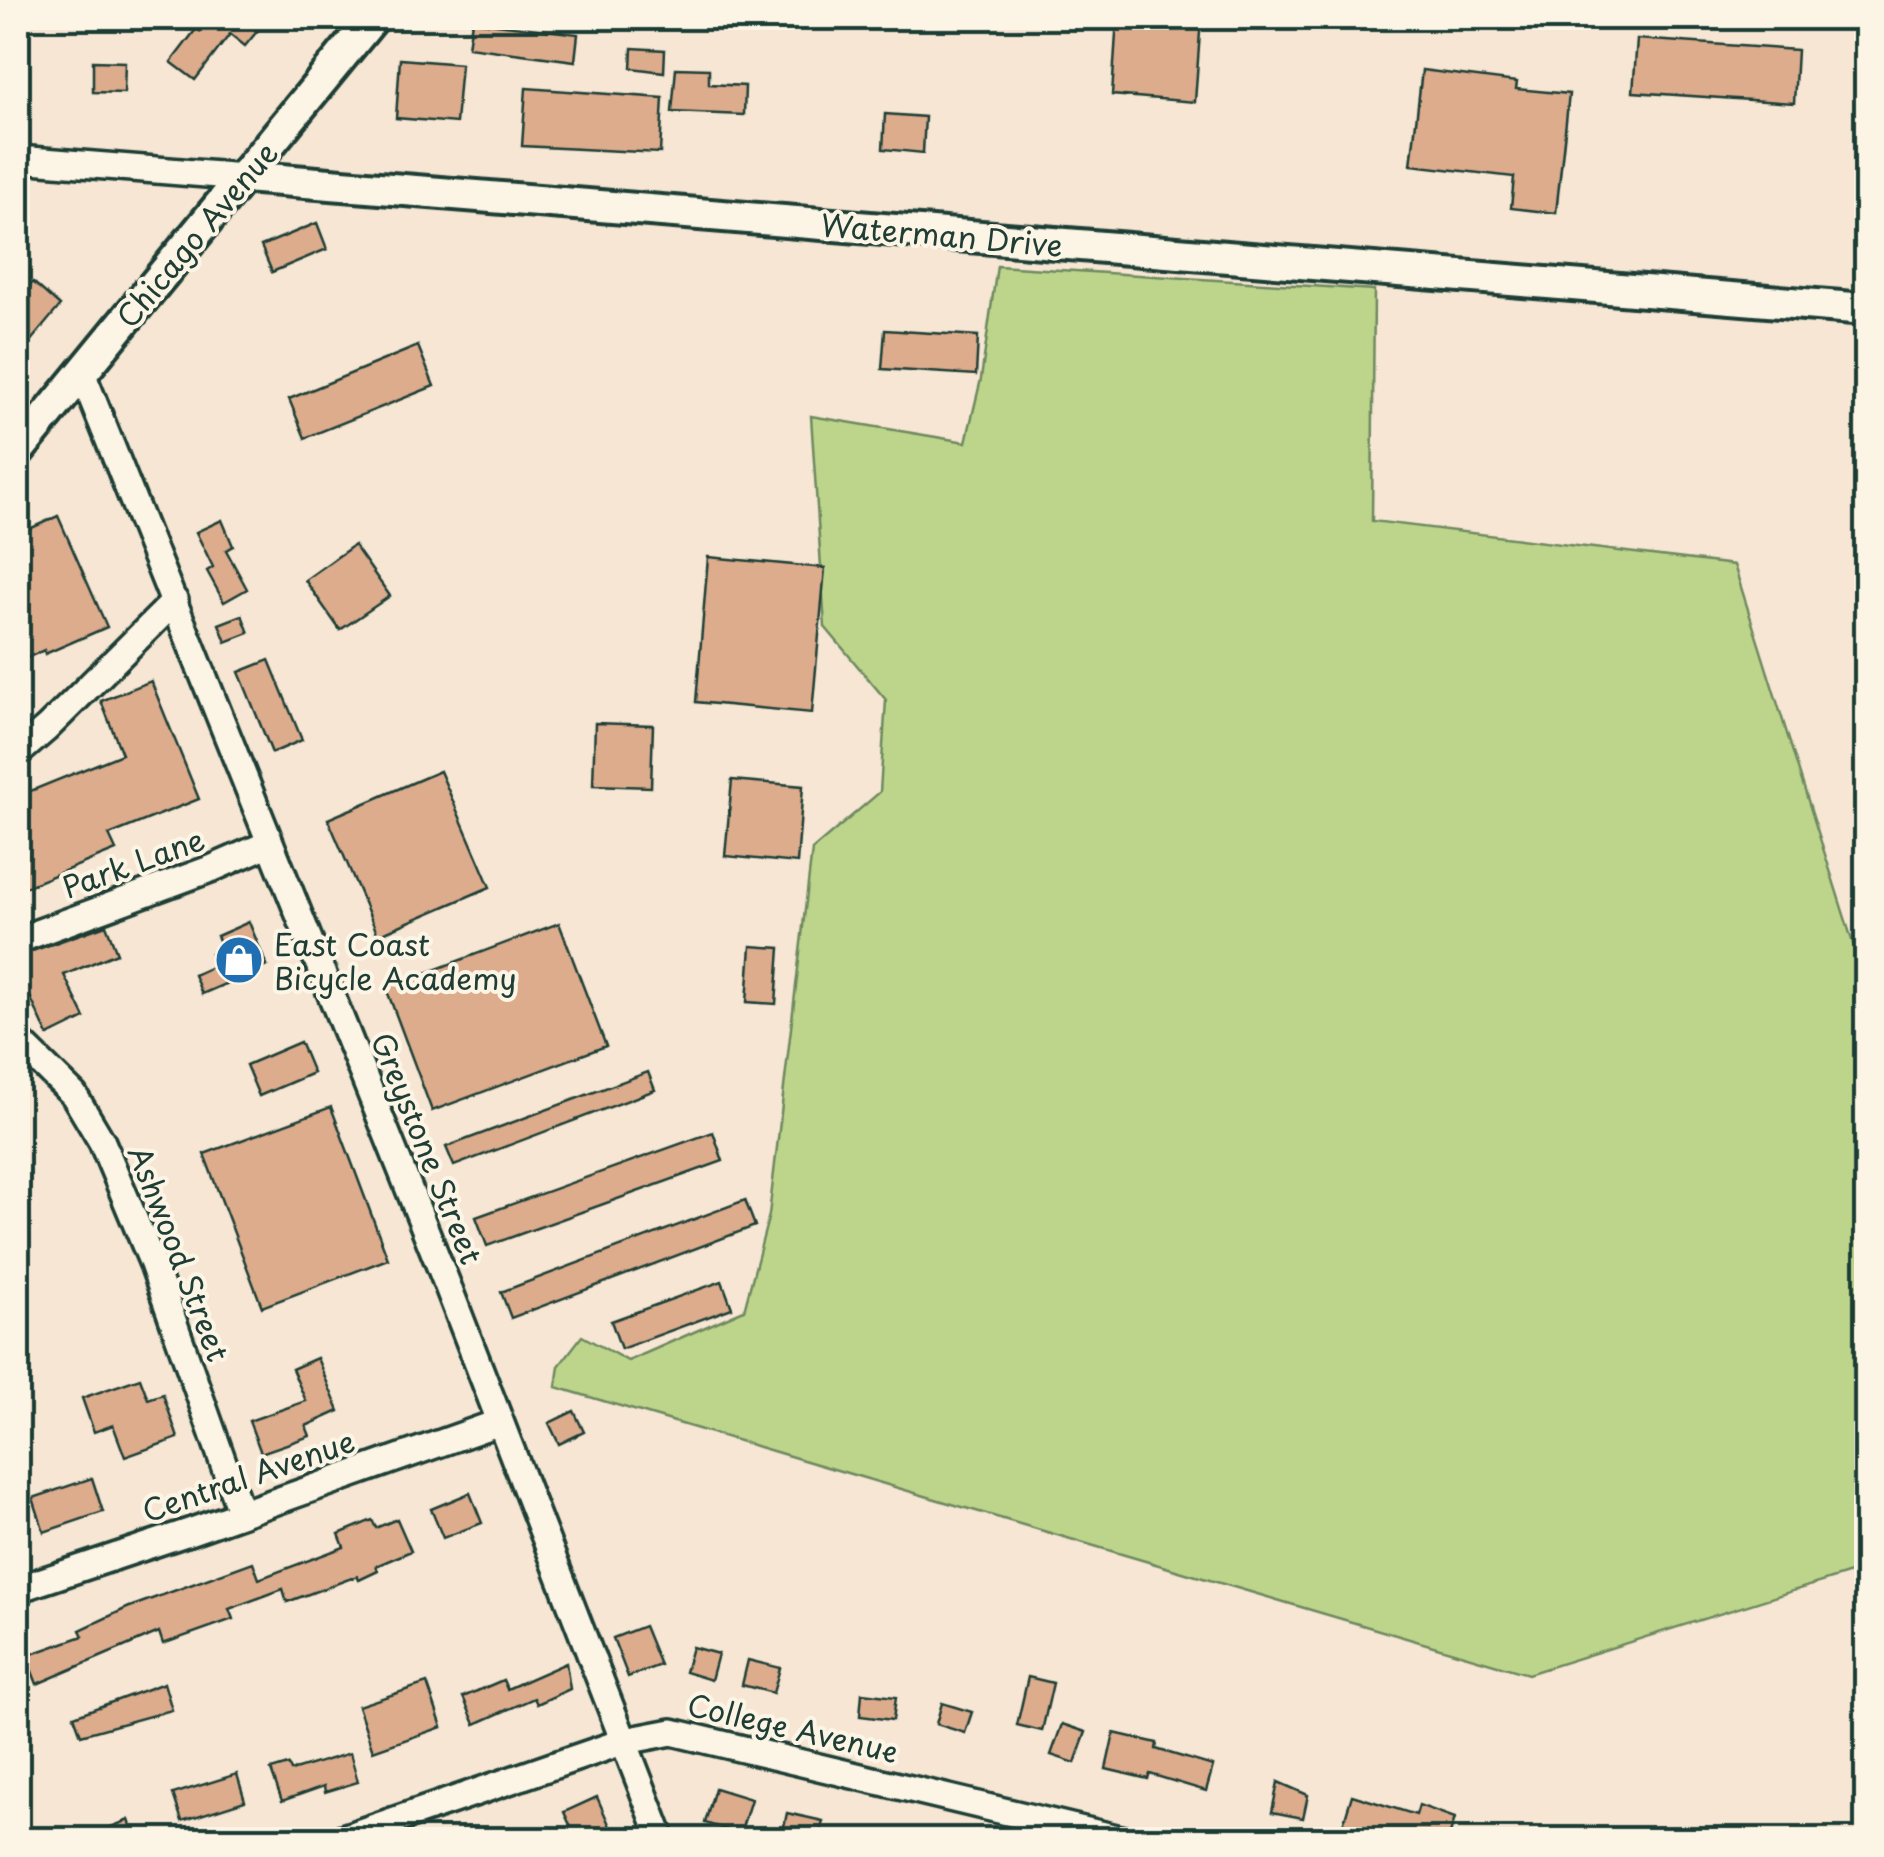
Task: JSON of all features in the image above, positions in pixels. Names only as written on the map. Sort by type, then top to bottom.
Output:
[{"type":"street","name":"Chicago Avenue","points":[[18,450],[374,18]]},
{"type":"street","name":"Waterman Drive","points":[[18,159],[1866,309]]},
{"type":"street","name":"Greystone Street","points":[[82,372],[662,1840]]},
{"type":"street","points":[[18,753],[175,601]]},
{"type":"street","name":"Park Lane","points":[[18,940],[270,843]]},
{"type":"street","name":"Ashwood Street","points":[[18,1040],[74,1095],[102,1142],[153,1264],[241,1513]]},
{"type":"street","name":"Central Avenue","points":[[18,1588],[500,1422]]},
{"type":"street","name":"College Avenue","points":[[337,1840],[625,1741],[665,1732],[690,1734],[1125,1840]]},
{"type":"green space","points":[[997,266],[1374,290],[1372,521],[1734,565],[1866,985],[1866,1568],[1528,1674],[556,1387],[559,1366],[582,1336],[628,1361],[744,1310],[769,1215],[812,850],[880,792],[886,700],[825,627],[811,416],[966,442],[981,379]]},
{"type":"building","points":[[210,18],[268,18],[245,46],[230,34],[195,80],[171,62],[197,28],[200,31]]},
{"type":"building","points":[[1117,18],[1201,18],[1195,102],[1112,95]]},
{"type":"building","points":[[472,21],[578,34],[575,61],[468,47]]},
{"type":"building","points":[[1637,39],[1797,50],[1794,103],[1633,92]]},
{"type":"building","points":[[632,48],[665,50],[664,72],[631,68]]},
{"type":"building","points":[[400,59],[461,64],[456,123],[396,118]]},
{"type":"building","points":[[93,61],[125,62],[124,93],[93,92]]},
{"type":"building","points":[[676,68],[709,69],[709,84],[745,86],[744,115],[672,112]]},
{"type":"building","points":[[1422,70],[1517,82],[1516,89],[1569,94],[1556,213],[1511,208],[1514,177],[1411,165]]},
{"type":"building","points":[[526,88],[663,98],[660,153],[522,146]]},
{"type":"building","points":[[885,114],[925,117],[923,153],[883,149]]},
{"type":"building","points":[[317,223],[327,249],[272,272],[261,246]]},
{"type":"building","points":[[33,282],[60,306],[18,356],[18,301]]},
{"type":"building","points":[[885,330],[978,336],[976,375],[882,369]]},
{"type":"building","points":[[418,346],[434,386],[305,438],[289,399]]},
{"type":"building","points":[[58,516],[107,627],[18,662],[18,534]]},
{"type":"building","points":[[222,520],[233,546],[226,550],[247,589],[224,602],[207,571],[213,567],[196,532]]},
{"type":"building","points":[[354,545],[390,596],[340,630],[305,580]]},
{"type":"building","points":[[708,557],[825,568],[812,713],[696,702]]},
{"type":"building","points":[[242,615],[249,633],[226,642],[219,624]]},
{"type":"building","points":[[269,660],[302,740],[272,753],[239,672]]},
{"type":"building","points":[[151,681],[199,799],[109,835],[116,850],[18,890],[18,796],[122,754],[101,701]]},
{"type":"building","points":[[595,723],[653,725],[651,787],[593,785]]},
{"type":"building","points":[[440,771],[490,887],[378,935],[328,819]]},
{"type":"building","points":[[732,780],[803,786],[797,863],[725,856]]},
{"type":"building","name":"East Coast Bicycle Academy","points":[[249,922],[267,966],[202,994],[194,975],[216,965],[211,954],[223,949],[217,936]]},
{"type":"building","points":[[559,923],[606,1046],[432,1111],[386,988]]},
{"type":"building","points":[[106,925],[117,953],[64,975],[85,1018],[48,1036],[27,990],[18,994],[18,956]]},
{"type":"building","points":[[751,946],[780,948],[776,1004],[747,1002]]},
{"type":"building","points":[[300,1042],[313,1073],[259,1096],[246,1065]]},
{"type":"building","points":[[648,1072],[655,1090],[454,1166],[446,1147]]},
{"type":"building","points":[[331,1107],[388,1259],[262,1307],[204,1154]]},
{"type":"building","points":[[713,1132],[723,1161],[487,1246],[476,1217]]},
{"type":"building","points":[[745,1200],[755,1226],[511,1318],[501,1292]]},
{"type":"building","points":[[722,1281],[732,1308],[621,1349],[611,1321]]},
{"type":"building","points":[[317,1358],[339,1411],[306,1426],[310,1436],[261,1453],[249,1421],[306,1401],[292,1369]]},
{"type":"building","points":[[140,1378],[148,1399],[163,1394],[178,1438],[125,1457],[113,1425],[94,1432],[82,1398]]},
{"type":"building","points":[[574,1411],[584,1432],[559,1444],[549,1423]]},
{"type":"building","points":[[92,1478],[103,1512],[44,1532],[33,1498]]},
{"type":"building","points":[[470,1493],[482,1523],[443,1538],[431,1509]]},
{"type":"building","points":[[397,1519],[411,1551],[376,1566],[378,1571],[359,1580],[357,1576],[287,1602],[283,1589],[229,1609],[233,1619],[163,1644],[159,1632],[37,1684],[26,1656],[83,1636],[80,1630],[127,1608],[253,1562],[259,1579],[344,1547],[339,1534],[372,1520],[376,1528]]},
{"type":"building","points":[[644,1626],[660,1665],[628,1677],[613,1638]]},
{"type":"building","points":[[692,1647],[718,1654],[711,1680],[685,1672]]},
{"type":"building","points":[[748,1660],[780,1668],[773,1693],[742,1685]]},
{"type":"building","points":[[566,1663],[570,1689],[537,1704],[534,1698],[475,1724],[463,1697],[503,1680],[507,1689]]},
{"type":"building","points":[[1028,1677],[1053,1683],[1042,1731],[1017,1725]]},
{"type":"building","points":[[164,1683],[172,1710],[81,1735],[74,1716]]},
{"type":"building","points":[[427,1683],[442,1727],[373,1751],[358,1706]]},
{"type":"building","points":[[862,1693],[896,1697],[893,1720],[860,1716]]},
{"type":"building","points":[[942,1703],[972,1712],[965,1733],[936,1724]]},
{"type":"building","points":[[1062,1724],[1086,1732],[1075,1763],[1051,1755]]},
{"type":"building","points":[[1114,1733],[1157,1743],[1156,1749],[1213,1766],[1206,1791],[1150,1774],[1148,1779],[1106,1769]]},
{"type":"building","points":[[350,1753],[358,1782],[325,1792],[324,1786],[282,1801],[271,1770],[288,1765],[291,1771]]},
{"type":"building","points":[[237,1774],[245,1801],[182,1821],[173,1794]]},
{"type":"building","points":[[1278,1782],[1308,1795],[1303,1818],[1272,1812]]},
{"type":"building","points":[[715,1788],[751,1799],[740,1834],[705,1823]]},
{"type":"building","points":[[1352,1795],[1416,1815],[1419,1805],[1455,1818],[1448,1840],[1370,1840],[1341,1831]]},
{"type":"building","points":[[597,1797],[616,1840],[577,1840],[564,1812]]},
{"type":"building","points":[[787,1813],[823,1821],[819,1840],[781,1840]]},
{"type":"building","points":[[129,1820],[136,1840],[82,1840],[82,1838]]},
{"type":"place","name":"East Coast Bicycle Academy","points":[[239,960]]}]
